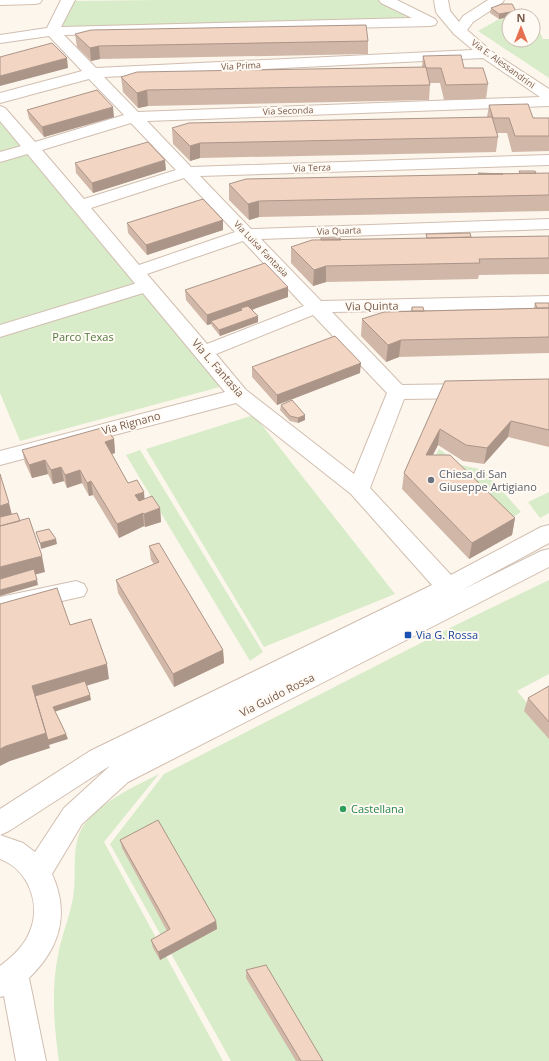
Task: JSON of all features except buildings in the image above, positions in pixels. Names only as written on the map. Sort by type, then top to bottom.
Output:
[{"type":"street","points":[[0,0],[35,0]]},
{"type":"street","points":[[52,31],[68,0]]},
{"type":"street","name":"Via E. Alessandrini","points":[[386,0],[430,22],[459,31]]},
{"type":"street","name":"Via E. Alessandrini","points":[[440,0],[443,12],[459,31],[486,54],[549,96]]},
{"type":"street","points":[[459,31],[468,19],[497,0]]},
{"type":"street","points":[[0,39],[52,31],[430,22]]},
{"type":"street","name":"Via Luisa Fantasia","points":[[52,31],[397,392]]},
{"type":"street","name":"Via Prima","points":[[0,98],[93,73],[486,54]]},
{"type":"street","name":"Via Seconda","points":[[0,157],[135,117],[549,101]]},
{"type":"street","name":"Via L. Fantasia","points":[[0,111],[239,394],[359,489],[453,595]]},
{"type":"street","name":"Via Terza","points":[[80,206],[187,172],[549,160]]},
{"type":"street","name":"Via Quarta","points":[[0,331],[142,279],[247,234],[549,224]]},
{"type":"street","name":"Via Quinta","points":[[204,352],[317,307],[549,302]]},
{"type":"street","points":[[359,489],[397,392],[485,391]]},
{"type":"street","name":"Via Rignano","points":[[0,458],[239,394]]},
{"type":"street","points":[[0,823],[99,759],[453,595],[549,533]]},
{"type":"street","name":"Via Guido Rossa","points":[[38,872],[73,816],[120,774],[453,595],[549,556]]},
{"type":"street","points":[[0,606],[76,590]]},
{"type":"street","points":[[0,847],[8,849],[24,859],[38,872],[46,891],[48,912],[43,934],[32,955],[7,978],[32,1061]]},
{"type":"green space","points":[[378,0],[414,19],[57,28],[72,1]]},
{"type":"green space","points":[[501,19],[501,46],[478,31]]},
{"type":"green space","points":[[541,34],[543,39],[549,39],[549,78],[504,48],[541,48]]},
{"type":"green space","name":"Parco Texas","points":[[0,111],[231,384],[20,441],[0,393]]},
{"type":"green space","points":[[254,415],[395,594],[264,647],[146,449]]},
{"type":"green space","points":[[439,449],[461,465],[483,470],[521,512],[504,523],[428,470]]},
{"type":"green space","points":[[140,450],[263,652],[250,661],[126,455]]},
{"type":"green space","points":[[549,492],[549,513],[540,518],[528,502]]},
{"type":"green space","name":"Castellana","points":[[549,580],[549,674],[517,691],[549,729],[549,1061],[231,1061],[110,844],[164,774],[458,624]]},
{"type":"green space","points":[[159,774],[104,842],[223,1061],[59,1061],[55,1021],[54,981],[60,947],[73,898],[75,883],[75,851],[78,837],[87,821],[105,804]]},
{"type":"place","name":"Chiesa di San Giuseppe Artigiano","points":[[431,480]]},
{"type":"place","name":"Via G. Rossa","points":[[408,635]]},
{"type":"place","name":"Castellana","points":[[343,809]]}]
